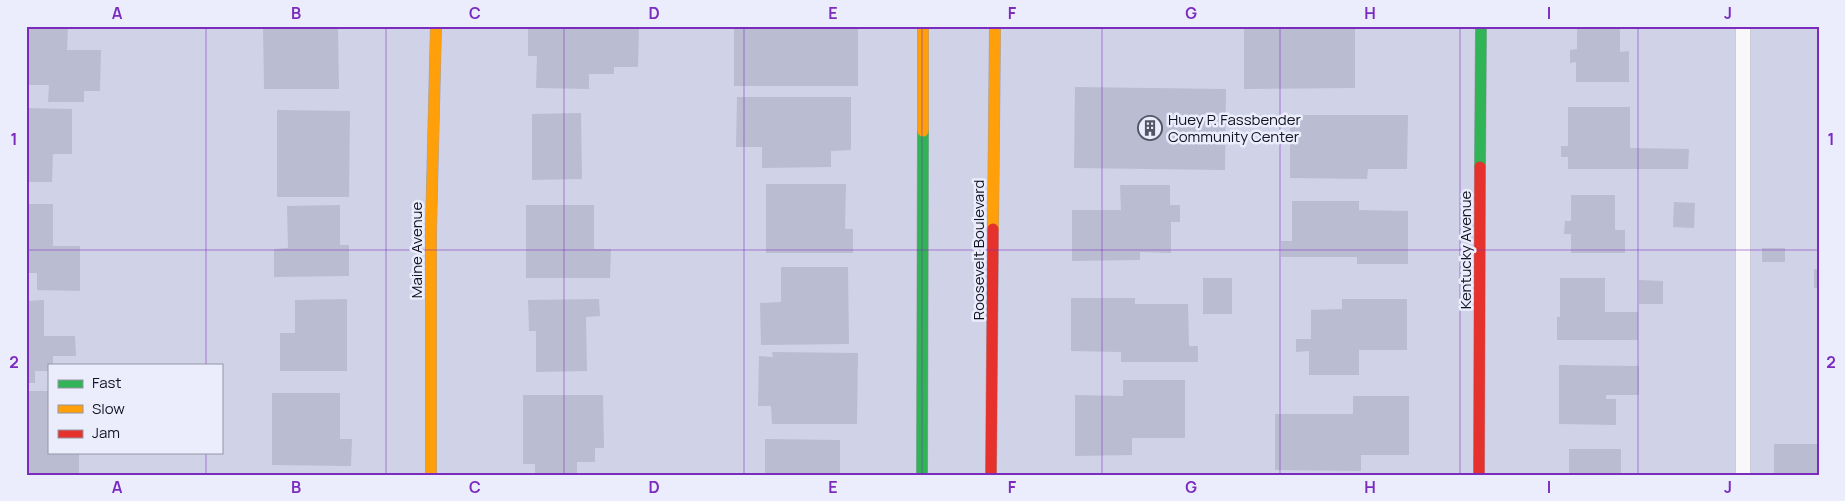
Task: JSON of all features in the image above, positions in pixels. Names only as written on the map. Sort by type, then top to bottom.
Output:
[{"type":"street","name":"Maine Avenue","points":[[431,475],[431,229],[436,26]]},
{"type":"street","points":[[922,475],[923,26]]},
{"type":"street","name":"Roosevelt Boulevard","points":[[991,475],[995,26]]},
{"type":"street","name":"Kentucky Avenue","points":[[1479,475],[1482,26]]},
{"type":"lane","points":[[1743,26],[1743,475]]},
{"type":"building","points":[[26,26],[68,26],[67,50],[101,50],[100,91],[84,91],[84,102],[48,102],[49,85],[26,85]]},
{"type":"building","points":[[263,26],[338,26],[339,89],[264,89]]},
{"type":"building","points":[[528,26],[614,26],[614,29],[639,29],[638,67],[614,67],[614,74],[589,74],[589,89],[536,88],[537,56],[528,56]]},
{"type":"building","points":[[1577,26],[1620,26],[1620,52],[1629,51],[1629,82],[1576,82],[1576,62],[1570,63],[1570,50],[1577,49]]},
{"type":"building","points":[[734,27],[858,28],[858,86],[734,86]]},
{"type":"building","points":[[1244,29],[1355,29],[1355,88],[1244,89]]},
{"type":"building","name":"Huey P. Fassbender Community Center","points":[[1075,87],[1226,89],[1225,170],[1074,168]]},
{"type":"building","points":[[737,97],[851,97],[851,150],[831,151],[831,167],[762,168],[762,147],[736,147]]},
{"type":"building","points":[[1568,107],[1630,107],[1630,148],[1689,149],[1688,169],[1568,169],[1568,157],[1561,157],[1561,146],[1568,146]]},
{"type":"building","points":[[26,108],[72,109],[72,154],[53,154],[52,182],[26,182]]},
{"type":"building","points":[[277,110],[350,111],[349,197],[277,197]]},
{"type":"building","points":[[581,113],[582,179],[532,180],[532,114]]},
{"type":"building","points":[[1290,115],[1408,115],[1407,169],[1368,169],[1367,179],[1290,178]]},
{"type":"building","points":[[766,184],[846,184],[845,229],[853,229],[853,253],[766,253]]},
{"type":"building","points":[[1120,185],[1170,185],[1170,205],[1180,205],[1180,222],[1171,222],[1171,253],[1140,252],[1140,260],[1072,261],[1072,210],[1121,210]]},
{"type":"building","points":[[1571,195],[1615,195],[1615,230],[1625,230],[1625,253],[1571,253],[1571,234],[1564,234],[1565,221],[1571,221]]},
{"type":"building","points":[[1292,201],[1359,201],[1359,210],[1408,211],[1408,264],[1357,264],[1357,257],[1281,257],[1281,241],[1292,241]]},
{"type":"building","points":[[1674,202],[1695,203],[1694,228],[1673,227]]},
{"type":"building","points":[[26,204],[53,204],[53,246],[80,246],[80,291],[37,290],[37,273],[26,273]]},
{"type":"building","points":[[340,205],[340,245],[349,245],[349,276],[274,277],[274,249],[288,248],[287,206]]},
{"type":"building","points":[[526,205],[594,205],[594,249],[611,249],[610,278],[526,278]]},
{"type":"building","points":[[1762,248],[1785,248],[1785,262],[1762,262]]},
{"type":"building","points":[[781,267],[848,267],[849,344],[761,345],[760,303],[781,302]]},
{"type":"building","points":[[1814,269],[1819,270],[1819,288],[1814,288]]},
{"type":"building","points":[[1203,278],[1232,278],[1232,314],[1203,314]]},
{"type":"building","points":[[1560,278],[1605,278],[1605,312],[1638,312],[1638,340],[1557,340],[1557,317],[1560,317]]},
{"type":"building","points":[[1639,280],[1663,281],[1663,304],[1639,304]]},
{"type":"building","points":[[1071,298],[1135,298],[1135,304],[1188,304],[1189,346],[1198,346],[1198,362],[1121,362],[1121,352],[1071,351]]},
{"type":"building","points":[[347,299],[347,371],[280,371],[280,333],[295,333],[295,300]]},
{"type":"building","points":[[599,299],[600,316],[586,317],[587,371],[536,372],[536,331],[529,331],[528,300]]},
{"type":"building","points":[[1342,299],[1407,299],[1407,350],[1359,350],[1359,375],[1309,375],[1309,351],[1296,352],[1296,339],[1311,339],[1311,310],[1342,309]]},
{"type":"building","points":[[44,300],[44,336],[75,336],[76,356],[53,356],[53,364],[48,364],[48,371],[35,371],[35,383],[26,383],[26,301]]},
{"type":"building","points":[[772,352],[858,353],[857,424],[772,424],[771,406],[758,406],[759,356],[773,357]]},
{"type":"building","points":[[1559,365],[1639,366],[1639,395],[1606,395],[1606,399],[1616,399],[1616,425],[1559,424]]},
{"type":"building","points":[[1123,380],[1185,380],[1185,438],[1132,438],[1132,455],[1075,456],[1075,395],[1123,396]]},
{"type":"building","points":[[26,391],[48,391],[48,454],[79,454],[79,475],[26,475]]},
{"type":"building","points":[[272,393],[340,393],[340,439],[352,439],[351,466],[272,465]]},
{"type":"building","points":[[523,395],[603,395],[604,448],[595,448],[595,462],[577,462],[577,475],[535,475],[535,464],[523,464]]},
{"type":"building","points":[[1353,396],[1409,396],[1409,455],[1361,455],[1361,471],[1275,470],[1275,414],[1353,414]]},
{"type":"building","points":[[765,439],[840,440],[840,475],[765,475]]},
{"type":"building","points":[[1774,444],[1819,444],[1819,475],[1774,475]]},
{"type":"building","points":[[1569,449],[1621,449],[1621,475],[1569,475]]},
{"type":"traffic: fast","points":[[1480,167],[1481,26]]},
{"type":"traffic: fast","points":[[922,475],[923,131]]},
{"type":"traffic: slow","points":[[431,475],[431,229],[436,26]]},
{"type":"traffic: slow","points":[[923,26],[923,131]]},
{"type":"traffic: slow","points":[[993,229],[995,26]]},
{"type":"traffic: jam","points":[[1479,475],[1480,167]]},
{"type":"traffic: jam","points":[[991,475],[993,229]]},
{"type":"place","name":"Huey P. Fassbender Community Center","points":[[1150,128]]}]
